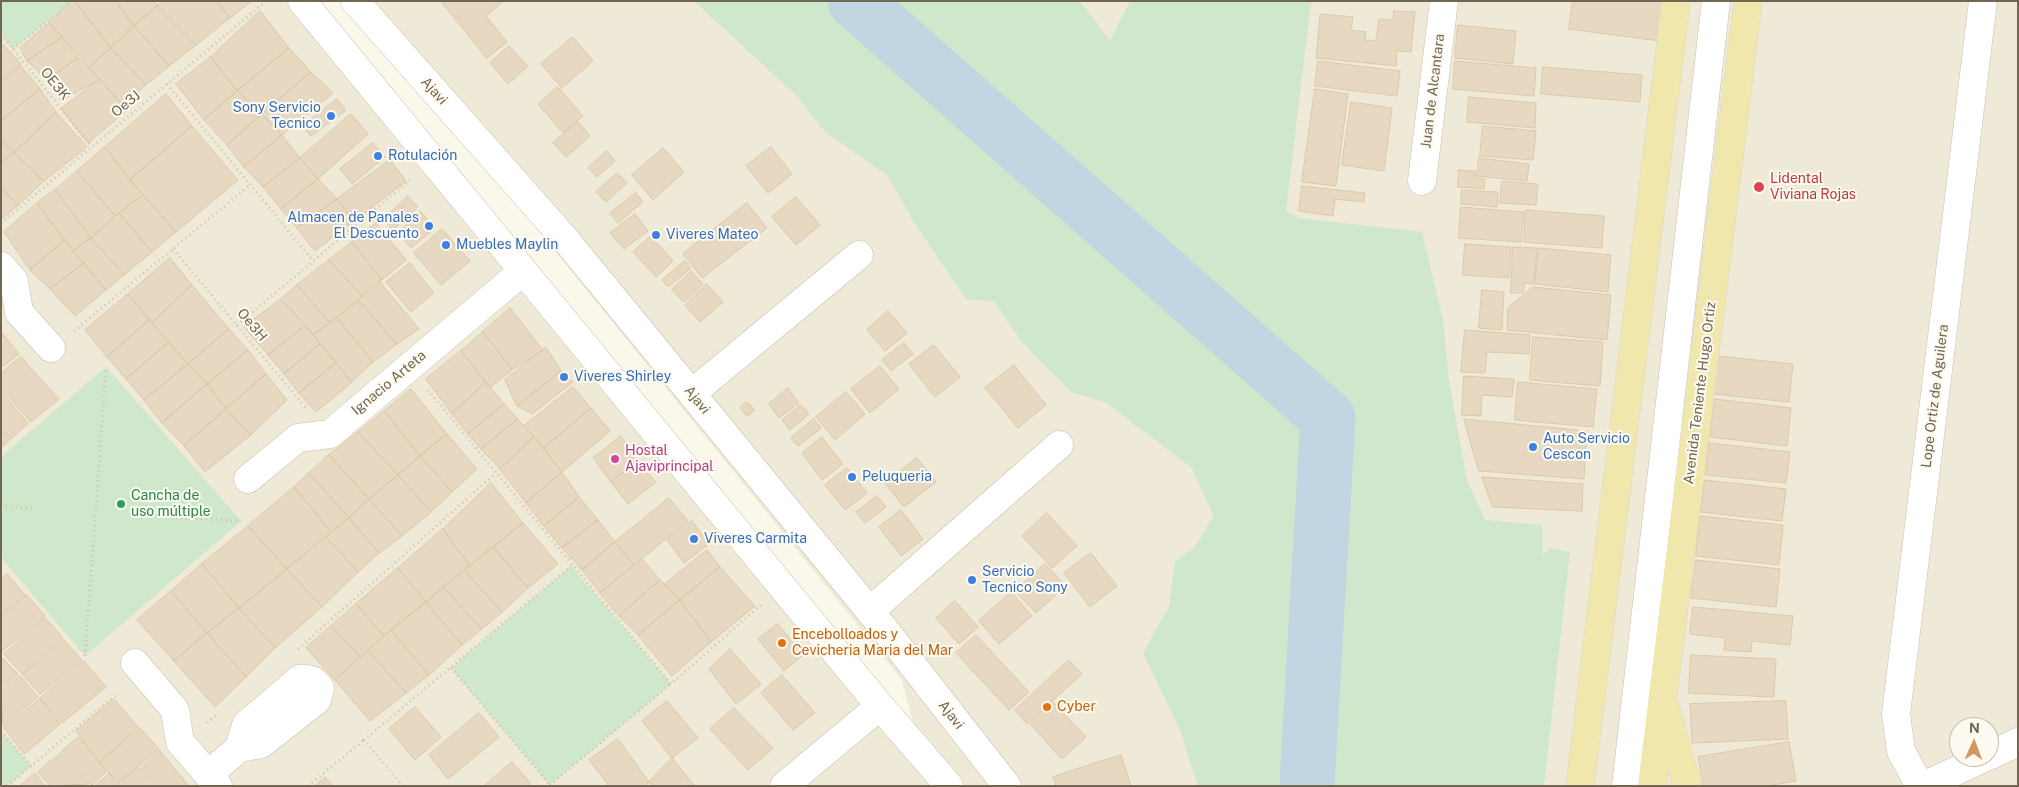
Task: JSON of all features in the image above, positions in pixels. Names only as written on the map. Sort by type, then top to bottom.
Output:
[{"type":"main road","points":[[1580,786],[1676,1]]},
{"type":"main road","name":"Avenida Teniente Hugo Ortiz","points":[[1652,786],[1748,1]]},
{"type":"main road","points":[[1662,697],[1688,786]]},
{"type":"street","points":[[302,1],[880,706],[949,786]]},
{"type":"street","name":"Ajavi","points":[[355,1],[565,239],[870,611],[1007,786]]},
{"type":"street","name":"Juan de Alcantara","points":[[1422,181],[1444,1]]},
{"type":"street","points":[[1626,786],[1716,1]]},
{"type":"street","name":"Lope Ortiz de Aguilera","points":[[1922,786],[1901,751],[1896,714],[1983,1]]},
{"type":"street","points":[[692,393],[859,255]]},
{"type":"street","points":[[1,266],[14,281],[19,312],[51,348]]},
{"type":"street","name":"Ignacio Arteta","points":[[248,479],[298,438],[330,434],[523,271]]},
{"type":"street","points":[[870,611],[1059,445]]},
{"type":"street","points":[[134,663],[175,710],[180,742],[213,780],[239,748]]},
{"type":"street","points":[[784,786],[880,706]]},
{"type":"street","points":[[1999,751],[2018,742]]},
{"type":"street","points":[[1922,786],[1963,767]]},
{"type":"path","points":[[13,49],[72,1]]},
{"type":"path","name":"Oe3J","points":[[1,223],[266,2]]},
{"type":"path","name":"OE3K","points":[[1,34],[92,147]]},
{"type":"path","points":[[167,84],[313,261]]},
{"type":"path","points":[[237,325],[411,179]]},
{"type":"path","points":[[74,331],[250,185]]},
{"type":"path","name":"Oe3H","points":[[173,249],[313,415]]},
{"type":"path","points":[[85,656],[106,367]]},
{"type":"path","points":[[424,385],[571,566],[671,684]]},
{"type":"path","points":[[293,653],[496,473]]},
{"type":"path","points":[[1,506],[36,509]]},
{"type":"path","points":[[151,516],[241,522]]},
{"type":"path","points":[[308,786],[571,566]]},
{"type":"path","points":[[451,668],[550,785],[764,603]]},
{"type":"path","points":[[7,786],[117,694]]},
{"type":"path","points":[[201,728],[224,709]]},
{"type":"path","points":[[1,731],[31,766]]},
{"type":"path","points":[[364,740],[403,786]]},
{"type":"shaded area","points":[[1,1],[299,1],[920,750],[902,680],[353,1],[2018,1],[2018,786],[1,786]]},
{"type":"green space","points":[[1,1],[72,1],[13,49],[1,34]]},
{"type":"green space","points":[[694,1],[1080,1],[1110,41],[1130,1],[1311,1],[1286,211],[1299,218],[1422,232],[1443,320],[1449,382],[1467,481],[1485,520],[1542,525],[1543,554],[1551,548],[1570,552],[1544,786],[1198,786],[1180,730],[1143,653],[1169,607],[1175,561],[1194,548],[1214,516],[1191,467],[1105,402],[1071,392],[1021,341],[994,301],[967,300],[917,227],[887,175],[824,131],[798,97]]},
{"type":"green space","points":[[106,367],[241,521],[85,656],[1,557],[1,457]]},
{"type":"green space","points":[[571,566],[671,684],[550,785],[451,668]]},
{"type":"green space","points":[[1,731],[31,766],[7,786],[1,786]]},
{"type":"building","points":[[72,1],[75,1],[111,48],[89,67],[49,23]]},
{"type":"building","points":[[75,1],[116,1],[134,26],[111,48]]},
{"type":"building","points":[[116,1],[154,1],[157,6],[134,26]]},
{"type":"building","points":[[163,1],[217,1],[230,18],[196,45],[157,6]]},
{"type":"building","points":[[217,1],[252,1],[230,18]]},
{"type":"building","points":[[441,1],[504,1],[486,16],[507,42],[487,58]]},
{"type":"building","points":[[1573,1],[1665,1],[1660,41],[1569,29]]},
{"type":"building","points":[[157,6],[196,45],[169,66],[134,26]]},
{"type":"building","points":[[260,11],[289,48],[237,91],[211,57]]},
{"type":"building","points":[[1394,11],[1415,12],[1411,52],[1397,51],[1396,66],[1316,58],[1320,14],[1353,17],[1351,30],[1366,32],[1365,40],[1376,41],[1379,19],[1393,20]]},
{"type":"building","points":[[49,23],[62,37],[27,61],[20,48]]},
{"type":"building","points":[[1458,25],[1516,31],[1513,64],[1455,58]]},
{"type":"building","points":[[134,26],[169,66],[146,85],[111,48]]},
{"type":"building","points":[[62,37],[78,58],[47,80],[27,61]]},
{"type":"building","points":[[573,37],[593,61],[562,88],[541,64]]},
{"type":"building","points":[[4,45],[21,64],[1,81],[1,47]]},
{"type":"building","points":[[509,46],[528,66],[508,84],[490,63]]},
{"type":"building","points":[[111,48],[146,85],[123,105],[89,67]]},
{"type":"building","points":[[289,48],[311,72],[262,114],[237,91]]},
{"type":"building","points":[[211,57],[237,91],[204,120],[176,84]]},
{"type":"building","points":[[78,58],[100,79],[61,101],[47,80]]},
{"type":"building","points":[[1318,61],[1400,71],[1397,96],[1315,86]]},
{"type":"building","points":[[1455,61],[1536,68],[1534,96],[1453,89]]},
{"type":"building","points":[[21,66],[40,89],[1,121],[1,83]]},
{"type":"building","points":[[1543,67],[1642,75],[1640,102],[1541,94]]},
{"type":"building","points":[[311,72],[333,93],[282,135],[262,114]]},
{"type":"building","points":[[100,79],[126,111],[88,143],[61,109]]},
{"type":"building","points":[[558,87],[583,116],[563,133],[538,104]]},
{"type":"building","points":[[40,89],[56,112],[14,153],[1,138],[1,121]]},
{"type":"building","points":[[1315,89],[1348,94],[1336,186],[1302,182]]},
{"type":"building","points":[[237,91],[262,114],[227,145],[204,120]]},
{"type":"building","points":[[166,94],[192,126],[130,180],[105,147]]},
{"type":"building","points":[[1469,97],[1536,103],[1535,128],[1467,122]]},
{"type":"building","points":[[337,99],[346,110],[311,136],[303,126]]},
{"type":"building","points":[[1351,102],[1392,108],[1384,171],[1342,165]]},
{"type":"building","points":[[56,112],[87,147],[44,181],[14,153]]},
{"type":"building","points":[[262,114],[282,135],[244,167],[227,145]]},
{"type":"building","points":[[351,114],[368,134],[318,179],[300,158]]},
{"type":"building","points":[[578,122],[590,136],[566,157],[553,143]]},
{"type":"building","points":[[192,126],[238,180],[176,232],[130,180]]},
{"type":"building","points":[[1483,126],[1536,131],[1533,160],[1480,156]]},
{"type":"building","points":[[282,135],[300,158],[263,187],[244,167]]},
{"type":"building","points":[[1,138],[14,153],[1,162]]},
{"type":"building","points":[[373,143],[385,157],[352,184],[340,169]]},
{"type":"building","points":[[105,147],[143,195],[115,216],[77,171]]},
{"type":"building","points":[[771,147],[792,174],[768,193],[746,166]]},
{"type":"building","points":[[663,148],[684,172],[653,200],[632,175]]},
{"type":"building","points":[[607,151],[615,161],[597,177],[588,168]]},
{"type":"building","points":[[14,153],[44,181],[17,206],[1,185],[1,162]]},
{"type":"building","points":[[300,158],[318,179],[281,209],[263,187]]},
{"type":"building","points":[[1479,158],[1529,164],[1527,181],[1477,176]]},
{"type":"building","points":[[390,160],[406,181],[354,221],[337,199]]},
{"type":"building","points":[[1459,170],[1475,171],[1475,178],[1485,179],[1484,189],[1458,187]]},
{"type":"building","points":[[77,171],[115,216],[91,238],[55,190]]},
{"type":"building","points":[[617,173],[627,183],[606,202],[596,192]]},
{"type":"building","points":[[318,179],[337,199],[297,228],[281,209]]},
{"type":"building","points":[[1502,181],[1538,184],[1536,205],[1500,203]]},
{"type":"building","points":[[1,185],[17,206],[1,219]]},
{"type":"building","points":[[1302,186],[1365,193],[1364,202],[1335,199],[1333,216],[1299,211]]},
{"type":"building","points":[[55,190],[91,238],[73,251],[37,203]]},
{"type":"building","points":[[1462,190],[1498,192],[1497,207],[1461,204]]},
{"type":"building","points":[[636,193],[643,202],[618,223],[610,213]]},
{"type":"building","points":[[143,195],[176,232],[152,252],[119,213]]},
{"type":"building","points":[[408,196],[418,207],[393,230],[383,220]]},
{"type":"building","points":[[796,197],[820,225],[796,245],[772,217]]},
{"type":"building","points":[[337,199],[354,221],[315,251],[297,228]]},
{"type":"building","points":[[37,203],[64,241],[30,270],[4,232]]},
{"type":"building","points":[[747,203],[767,228],[702,278],[683,254]]},
{"type":"building","points":[[1461,207],[1524,212],[1521,242],[1459,238]]},
{"type":"building","points":[[1526,210],[1604,216],[1602,248],[1524,242]]},
{"type":"building","points":[[421,212],[435,228],[411,248],[398,233]]},
{"type":"building","points":[[119,213],[152,252],[124,275],[91,238]]},
{"type":"building","points":[[635,214],[648,231],[624,249],[610,233]]},
{"type":"building","points":[[376,223],[406,260],[382,280],[352,242]]},
{"type":"building","points":[[442,229],[470,261],[441,285],[414,253]]},
{"type":"building","points":[[651,236],[673,261],[656,277],[633,252]]},
{"type":"building","points":[[91,238],[124,275],[106,290],[73,251]]},
{"type":"building","points":[[64,241],[84,263],[50,289],[30,270]]},
{"type":"building","points":[[352,242],[382,280],[363,297],[329,260]]},
{"type":"building","points":[[1465,244],[1511,247],[1509,278],[1463,275]]},
{"type":"building","points":[[1513,247],[1537,248],[1534,284],[1524,283],[1523,293],[1511,293]]},
{"type":"building","points":[[1539,248],[1611,255],[1608,292],[1535,284]]},
{"type":"building","points":[[170,258],[192,285],[152,323],[128,294]]},
{"type":"building","points":[[329,260],[363,297],[330,323],[297,285]]},
{"type":"building","points":[[685,261],[691,268],[668,287],[662,280]]},
{"type":"building","points":[[84,263],[106,290],[75,316],[50,289]]},
{"type":"building","points":[[410,263],[434,293],[411,312],[386,282]]},
{"type":"building","points":[[691,271],[703,284],[684,302],[672,290]]},
{"type":"building","points":[[379,281],[419,329],[397,344],[358,300]]},
{"type":"building","points":[[707,284],[723,302],[700,322],[685,305]]},
{"type":"building","points":[[192,285],[229,329],[188,364],[152,323]]},
{"type":"building","points":[[297,285],[330,323],[313,335],[281,299]]},
{"type":"building","points":[[1533,287],[1611,295],[1607,340],[1507,330],[1508,308]]},
{"type":"building","points":[[1482,290],[1504,292],[1502,330],[1479,328]]},
{"type":"building","points":[[128,294],[149,320],[107,357],[85,330]]},
{"type":"building","points":[[281,299],[306,325],[268,355],[244,327]]},
{"type":"building","points":[[358,300],[397,344],[373,362],[337,318]]},
{"type":"building","points":[[510,308],[543,350],[512,370],[483,332]]},
{"type":"building","points":[[888,311],[907,333],[885,351],[867,330]]},
{"type":"building","points":[[337,318],[373,362],[352,382],[313,335]]},
{"type":"building","points":[[149,320],[169,342],[126,379],[107,357]]},
{"type":"building","points":[[306,325],[320,344],[284,374],[268,355]]},
{"type":"building","points":[[229,329],[248,350],[207,384],[188,364]]},
{"type":"building","points":[[1465,330],[1530,335],[1529,354],[1487,352],[1485,373],[1461,372]]},
{"type":"building","points":[[1,332],[19,354],[1,368]]},
{"type":"building","points":[[483,332],[512,370],[490,388],[461,351]]},
{"type":"building","points":[[1533,337],[1603,342],[1600,386],[1530,380]]},
{"type":"building","points":[[169,342],[188,364],[144,400],[126,379]]},
{"type":"building","points":[[904,343],[913,354],[891,371],[882,360]]},
{"type":"building","points":[[320,344],[336,363],[299,393],[284,374]]},
{"type":"building","points":[[934,345],[960,377],[935,397],[909,364]]},
{"type":"building","points":[[546,347],[561,371],[517,406],[505,380]]},
{"type":"building","points":[[248,350],[266,374],[226,409],[207,384]]},
{"type":"building","points":[[461,351],[486,382],[452,414],[426,379]]},
{"type":"building","points":[[1719,356],[1793,364],[1789,402],[1714,394]]},
{"type":"building","points":[[21,357],[59,399],[31,422],[1,388],[1,373]]},
{"type":"building","points":[[336,363],[352,382],[316,412],[299,393]]},
{"type":"building","points":[[188,364],[207,384],[162,423],[144,400]]},
{"type":"building","points":[[1014,365],[1046,405],[1018,428],[985,388]]},
{"type":"building","points":[[880,366],[899,389],[870,413],[851,389]]},
{"type":"building","points":[[561,371],[573,382],[532,414],[517,406]]},
{"type":"building","points":[[266,374],[287,400],[251,435],[226,409]]},
{"type":"building","points":[[1464,376],[1514,379],[1512,397],[1482,395],[1481,416],[1462,415]]},
{"type":"building","points":[[486,382],[504,404],[468,434],[452,414]]},
{"type":"building","points":[[1518,382],[1597,389],[1593,427],[1515,420]]},
{"type":"building","points":[[207,384],[226,409],[184,446],[162,423]]},
{"type":"building","points":[[573,387],[591,408],[544,448],[524,426]]},
{"type":"building","points":[[788,388],[799,403],[779,418],[769,404]]},
{"type":"building","points":[[411,389],[447,434],[420,456],[384,411]]},
{"type":"building","points":[[1,391],[28,423],[11,439],[1,430]]},
{"type":"building","points":[[846,392],[865,414],[835,440],[816,417]]},
{"type":"building","points":[[1715,399],[1791,408],[1787,446],[1710,437]]},
{"type":"building","points":[[747,402],[755,410],[747,416],[740,408]]},
{"type":"building","points":[[504,404],[518,419],[481,449],[468,434]]},
{"type":"building","points":[[801,405],[809,414],[790,430],[782,420]]},
{"type":"building","points":[[591,408],[610,431],[562,472],[544,448]]},
{"type":"building","points":[[226,409],[251,435],[205,472],[184,446]]},
{"type":"building","points":[[384,411],[420,456],[398,475],[358,432]]},
{"type":"building","points":[[518,419],[534,437],[500,469],[481,449]]},
{"type":"building","points":[[814,419],[821,428],[798,446],[791,438]]},
{"type":"building","points":[[1464,419],[1587,431],[1584,479],[1479,471]]},
{"type":"building","points":[[1,432],[10,440],[1,448]]},
{"type":"building","points":[[358,432],[398,475],[369,499],[329,455]]},
{"type":"building","points":[[447,434],[477,469],[452,492],[420,456]]},
{"type":"building","name":"Hostal Ajaviprincipal","points":[[621,436],[637,461],[611,482],[593,458]]},
{"type":"building","points":[[534,437],[562,472],[526,503],[500,469]]},
{"type":"building","points":[[822,437],[843,464],[822,480],[802,453]]},
{"type":"building","points":[[1709,443],[1790,452],[1786,483],[1706,475]]},
{"type":"building","points":[[329,455],[369,499],[349,518],[309,473]]},
{"type":"building","points":[[420,456],[452,492],[431,512],[398,475]]},
{"type":"building","points":[[917,458],[936,482],[904,507],[885,483]]},
{"type":"building","points":[[637,461],[656,482],[628,504],[611,482]]},
{"type":"building","points":[[847,468],[867,493],[845,510],[825,485]]},
{"type":"building","points":[[562,472],[579,497],[544,526],[526,503]]},
{"type":"building","points":[[309,473],[349,518],[331,532],[294,487]]},
{"type":"building","points":[[398,475],[431,512],[402,536],[369,499]]},
{"type":"building","points":[[1482,477],[1583,484],[1582,511],[1493,507]]},
{"type":"building","points":[[1705,480],[1786,489],[1782,521],[1701,512]]},
{"type":"building","points":[[491,483],[523,523],[470,566],[443,529]]},
{"type":"building","points":[[294,487],[331,532],[287,569],[248,526]]},
{"type":"building","points":[[877,496],[886,507],[865,523],[856,512]]},
{"type":"building","points":[[579,497],[598,520],[562,548],[544,526]]},
{"type":"building","points":[[669,498],[688,521],[634,565],[615,542]]},
{"type":"building","points":[[369,499],[402,536],[379,553],[349,518]]},
{"type":"building","points":[[901,510],[923,539],[901,556],[879,527]]},
{"type":"building","points":[[1047,513],[1077,546],[1052,568],[1022,536]]},
{"type":"building","points":[[1700,516],[1783,525],[1779,565],[1696,556]]},
{"type":"building","points":[[349,518],[379,553],[358,572],[326,537]]},
{"type":"building","points":[[598,520],[615,542],[582,570],[562,548]]},
{"type":"building","points":[[692,521],[709,544],[684,563],[667,540]]},
{"type":"building","points":[[523,523],[558,564],[528,588],[493,547]]},
{"type":"building","points":[[248,526],[287,569],[239,608],[202,564]]},
{"type":"building","points":[[443,529],[470,566],[426,602],[398,568]]},
{"type":"building","points":[[326,537],[358,572],[322,607],[287,569]]},
{"type":"building","points":[[615,542],[634,565],[600,593],[582,570]]},
{"type":"building","points":[[493,547],[528,588],[502,612],[464,570]]},
{"type":"building","points":[[707,550],[720,567],[680,600],[665,584]]},
{"type":"building","points":[[1091,553],[1117,586],[1090,607],[1064,573]]},
{"type":"building","points":[[642,559],[660,580],[619,616],[600,593]]},
{"type":"building","points":[[1696,560],[1780,569],[1776,607],[1691,598]]},
{"type":"building","points":[[202,564],[239,608],[207,633],[171,591]]},
{"type":"building","points":[[1045,564],[1066,586],[1036,613],[1015,591]]},
{"type":"building","points":[[720,567],[755,606],[711,642],[680,600]]},
{"type":"building","points":[[398,568],[426,602],[384,636],[356,604]]},
{"type":"building","points":[[287,569],[322,607],[275,648],[239,608]]},
{"type":"building","points":[[464,570],[502,612],[482,629],[443,587]]},
{"type":"building","points":[[7,574],[25,595],[1,614],[1,579]]},
{"type":"building","points":[[660,580],[680,600],[638,635],[619,616]]},
{"type":"building","points":[[443,587],[482,629],[462,645],[426,602]]},
{"type":"building","points":[[171,591],[207,633],[174,661],[137,620]]},
{"type":"building","points":[[1011,592],[1032,616],[999,644],[979,621]]},
{"type":"building","points":[[27,595],[45,616],[1,652],[1,617]]},
{"type":"building","points":[[680,600],[711,642],[672,676],[638,635]]},
{"type":"building","points":[[955,601],[978,627],[959,644],[936,618]]},
{"type":"building","points":[[426,602],[462,645],[429,675],[391,630]]},
{"type":"building","points":[[356,604],[384,636],[360,657],[331,626]]},
{"type":"building","points":[[1693,607],[1793,616],[1790,645],[1752,641],[1751,652],[1724,650],[1725,638],[1690,634]]},
{"type":"building","points":[[239,608],[275,648],[246,677],[207,633]]},
{"type":"building","points":[[45,618],[63,638],[22,674],[4,654]]},
{"type":"building","points":[[778,624],[803,655],[784,671],[758,639]]},
{"type":"building","points":[[331,626],[360,657],[335,680],[306,648]]},
{"type":"building","points":[[391,630],[429,675],[406,693],[368,651]]},
{"type":"building","points":[[207,633],[246,677],[215,707],[174,661]]},
{"type":"building","points":[[976,635],[1029,692],[1009,710],[956,653]]},
{"type":"building","points":[[64,640],[82,660],[40,694],[23,675]]},
{"type":"building","points":[[730,649],[761,684],[736,704],[709,669]]},
{"type":"building","points":[[368,651],[406,693],[370,721],[335,680]]},
{"type":"building","points":[[1691,655],[1776,659],[1774,697],[1689,693]]},
{"type":"building","points":[[1,657],[18,674],[1,688]]},
{"type":"building","points":[[1069,660],[1082,674],[1027,724],[1015,710]]},
{"type":"building","points":[[84,661],[106,687],[62,723],[40,698]]},
{"type":"building","points":[[782,675],[815,713],[793,730],[761,693]]},
{"type":"building","points":[[20,676],[38,697],[3,726],[1,691]]},
{"type":"building","points":[[40,699],[60,724],[24,754],[4,728]]},
{"type":"building","points":[[114,699],[138,727],[100,762],[76,731]]},
{"type":"building","points":[[667,701],[698,738],[672,758],[642,721]]},
{"type":"building","points":[[1786,701],[1788,739],[1692,743],[1690,704]]},
{"type":"building","points":[[1053,702],[1086,737],[1062,759],[1030,724]]},
{"type":"building","points":[[415,707],[441,737],[415,760],[389,729]]},
{"type":"building","points":[[734,708],[773,748],[748,770],[710,729]]},
{"type":"building","points":[[479,713],[499,737],[448,779],[429,755]]},
{"type":"building","points":[[140,728],[159,749],[118,783],[100,763]]},
{"type":"building","points":[[79,737],[106,772],[92,785],[62,751]]},
{"type":"building","points":[[618,739],[649,782],[645,786],[609,786],[589,760]]},
{"type":"building","points":[[1789,742],[1796,781],[1767,786],[1703,786],[1698,757]]},
{"type":"building","points":[[160,751],[189,786],[157,786],[141,768]]},
{"type":"building","points":[[61,753],[89,784],[50,786],[38,772]]},
{"type":"building","points":[[1121,755],[1131,786],[1056,786],[1053,777]]},
{"type":"building","points":[[672,758],[695,786],[652,786],[649,782]]},
{"type":"building","points":[[512,762],[531,784],[528,786],[484,786]]},
{"type":"building","points":[[139,768],[155,786],[121,786],[119,783]]},
{"type":"building","points":[[35,773],[45,786],[20,786]]},
{"type":"building","points":[[109,774],[118,786],[95,786]]},
{"type":"building","points":[[325,777],[333,786],[315,786]]},
{"type":"waterway","points":[[855,1],[1328,418],[1307,783]]},
{"type":"place","name":"Sony Servicio Tecnico","points":[[331,116]]},
{"type":"place","name":"Rotulación","points":[[378,156]]},
{"type":"place","name":"Lidental Viviana Rojas","points":[[1759,187]]},
{"type":"place","name":"Almacen de Panales El Descuento","points":[[429,226]]},
{"type":"place","name":"Viveres Mateo","points":[[656,235]]},
{"type":"place","name":"Muebles Maylin","points":[[446,245]]},
{"type":"place","name":"Viveres Shirley","points":[[564,377]]},
{"type":"place","name":"Auto Servicio Cescon","points":[[1533,447]]},
{"type":"place","name":"Hostal Ajaviprincipal","points":[[615,459]]},
{"type":"place","name":"Peluqueria","points":[[852,477]]},
{"type":"place","name":"Cancha de uso múltiple","points":[[121,504]]},
{"type":"place","name":"Viveres Carmita","points":[[694,539]]},
{"type":"place","name":"Servicio Tecnico Sony","points":[[972,580]]},
{"type":"place","name":"Encebolloados y Cevicheria Maria del Mar","points":[[782,643]]},
{"type":"place","name":"Cyber","points":[[1047,707]]}]
